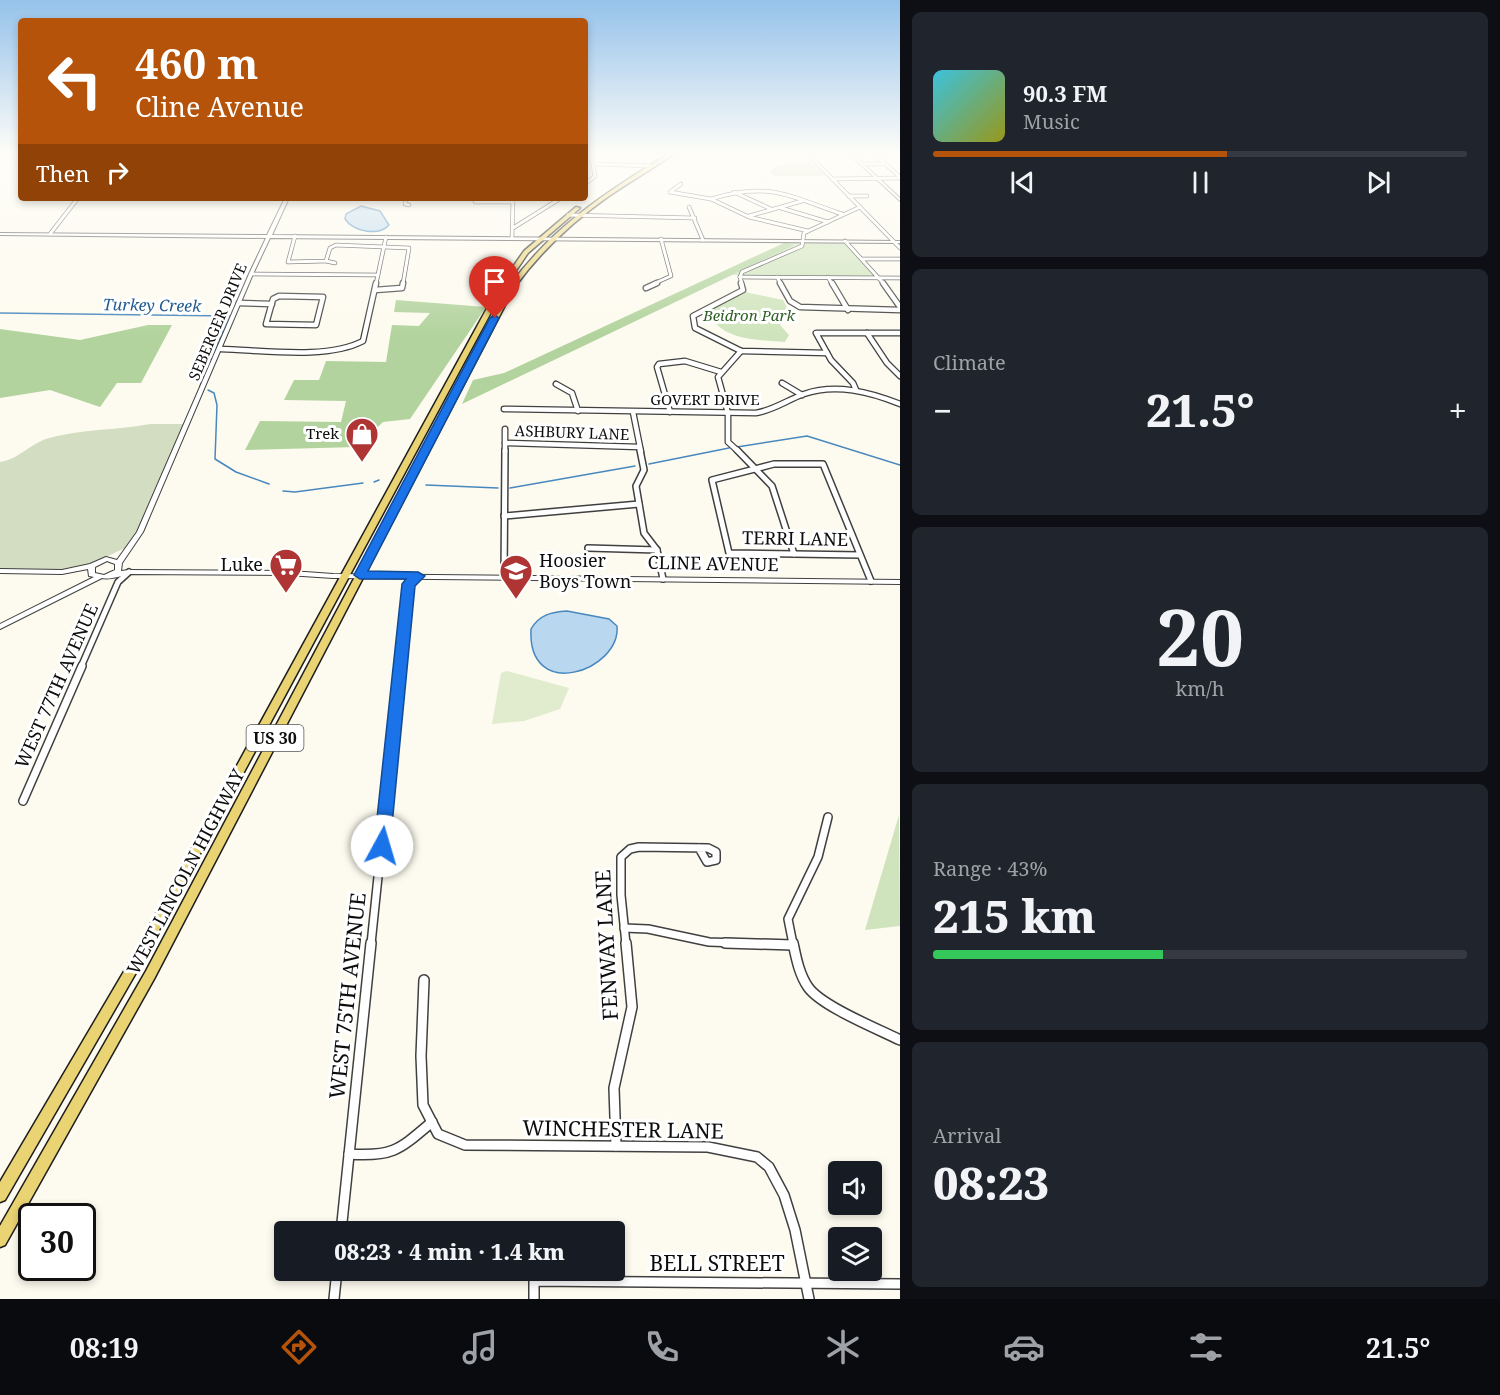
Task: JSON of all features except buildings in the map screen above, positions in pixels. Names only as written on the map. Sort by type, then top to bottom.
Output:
[{"type":"main road","name":"WEST LINCOLN HIGHWAY","points":[[0,1195],[134,967],[500,290],[526,252],[581,214]]},
{"type":"main road","name":"WEST LINCOLN HIGHWAY","points":[[0,1240],[150,975],[511,288],[546,238],[568,215]]},
{"type":"street","points":[[50,234],[66,214]]},
{"type":"street","points":[[271,236],[280,214]]},
{"type":"street","points":[[512,238],[513,214]]},
{"type":"street","points":[[513,228],[536,214]]},
{"type":"street","points":[[693,214],[704,240]]},
{"type":"street","points":[[742,214],[809,232]]},
{"type":"street","points":[[747,216],[757,214]]},
{"type":"street","points":[[799,214],[829,222]]},
{"type":"street","points":[[827,353],[741,351],[699,331],[691,319],[697,313],[743,290],[740,277],[742,272],[802,246],[802,235],[842,214]]},
{"type":"street","points":[[866,214],[900,248]]},
{"type":"street","points":[[568,215],[695,218]]},
{"type":"street","points":[[0,234],[900,242]]},
{"type":"street","name":"SEBERGER DRIVE","points":[[112,575],[140,532],[221,349],[251,274],[271,236]]},
{"type":"street","points":[[295,236],[287,261],[335,263]]},
{"type":"street","points":[[221,349],[338,350],[356,347],[363,341],[386,237]]},
{"type":"street","points":[[646,288],[671,276],[662,239]]},
{"type":"street","points":[[845,241],[879,278],[900,308]]},
{"type":"street","points":[[326,261],[333,246],[384,246],[410,249],[403,286],[397,290],[375,290]]},
{"type":"street","points":[[862,259],[900,259]]},
{"type":"street","points":[[251,274],[378,275]]},
{"type":"street","points":[[740,277],[900,278]]},
{"type":"street","points":[[777,277],[790,301],[797,306],[848,309],[900,308]]},
{"type":"street","points":[[828,278],[848,309]]},
{"type":"street","points":[[239,303],[272,301],[279,296],[323,297],[317,323],[310,326],[266,324],[272,301]]},
{"type":"street","points":[[856,390],[827,353],[816,333],[900,333]]},
{"type":"street","points":[[867,333],[887,363],[900,376]]},
{"type":"street","points":[[741,351],[721,372],[718,382],[728,413],[728,442],[757,468],[772,486],[794,554]]},
{"type":"street","points":[[670,412],[657,367],[659,364],[685,361],[721,372]]},
{"type":"street","points":[[782,383],[802,395]]},
{"type":"street","points":[[556,384],[570,389],[575,395],[578,411]]},
{"type":"street","name":"GOVERT DRIVE","points":[[504,409],[768,412],[781,408],[802,395],[834,389],[856,390],[900,404]]},
{"type":"street","points":[[633,412],[644,470],[636,486],[644,533],[657,550],[663,579]]},
{"type":"street","points":[[504,577],[505,429]]},
{"type":"street","name":"ASHBURY LANE","points":[[504,443],[639,447]]},
{"type":"street","points":[[757,468],[774,464],[823,464],[871,581]]},
{"type":"street","name":"TERRI LANE","points":[[757,468],[712,480],[729,553],[860,555]]},
{"type":"street","points":[[504,516],[534,515],[597,505],[639,504]]},
{"type":"street","points":[[74,591],[91,571],[129,547]]},
{"type":"street","points":[[588,548],[657,550]]},
{"type":"street","points":[[109,559],[129,572]]},
{"type":"street","points":[[0,571],[91,571],[99,577],[0,627]]},
{"type":"street","name":"CLINE AVENUE","points":[[99,577],[129,572],[900,582]]},
{"type":"street","name":"WEST 77TH AVENUE","points":[[23,801],[118,582],[129,572]]},
{"type":"street","points":[[112,575],[118,582]]},
{"type":"street","points":[[399,575],[409,584],[418,576]]},
{"type":"street","name":"WEST 75TH AVENUE","points":[[342,1221],[409,584]]},
{"type":"street","points":[[828,817],[818,857],[788,919],[803,976],[820,999],[900,1040]]},
{"type":"street","name":"FENWAY LANE","points":[[616,1146],[612,1095],[631,1019],[619,880],[621,857],[630,849],[639,847],[699,848]]},
{"type":"street","points":[[624,928],[648,929],[709,942],[793,945]]},
{"type":"street","points":[[349,1154],[381,1156],[407,1143],[432,1122],[423,1106],[421,1056],[424,980]]},
{"type":"street","name":"WINCHESTER LANE","points":[[432,1122],[438,1134],[465,1145],[616,1146],[742,1151],[768,1165],[786,1199],[809,1299]]},
{"type":"street","points":[[334,1299],[336,1281]]},
{"type":"street","name":"BELL STREET","points":[[534,1299],[534,1281],[900,1284]]},
{"type":"green space","points":[[786,242],[843,242],[874,276],[732,275],[795,245]]},
{"type":"green space","points":[[786,242],[795,245],[462,404],[473,380],[504,373]]},
{"type":"green space","name":"Beidron Park","points":[[745,292],[783,300],[792,317],[780,325],[789,335],[785,342],[749,339],[731,334],[723,330],[704,311]]},
{"type":"green space","points":[[396,300],[486,307],[410,419],[383,422],[357,447],[245,450],[260,421],[341,422],[346,401],[284,400],[294,380],[319,380],[326,361],[386,362],[392,325],[419,326],[430,313],[394,312]]},
{"type":"green space","points":[[148,325],[172,325],[141,383],[117,383],[100,407],[50,390],[0,398],[0,329],[80,340]]},
{"type":"green space","points":[[150,424],[186,424],[135,539],[125,548],[91,564],[70,569],[0,569],[0,462],[53,437]]},
{"type":"green space","points":[[507,671],[569,688],[560,709],[524,721],[492,724],[501,673]]},
{"type":"green space","points":[[899,815],[900,926],[865,930]]},
{"type":"water","points":[[346,214],[382,214],[389,225],[379,231],[366,231],[349,223],[345,219]]},
{"type":"water","points":[[567,611],[609,619],[617,626],[614,642],[605,656],[590,666],[574,672],[558,672],[543,666],[534,652],[531,629],[538,620],[546,615]]},
{"type":"waterway","name":"Turkey Creek","points":[[0,313],[229,316],[200,386]]},
{"type":"waterway","name":"Turkey Creek","points":[[208,390],[214,393],[217,405],[215,459],[236,472],[269,484]]},
{"type":"waterway","name":"Turkey Creek","points":[[737,447],[807,436],[900,465]]},
{"type":"waterway","name":"Turkey Creek","points":[[649,464],[729,448]]},
{"type":"waterway","name":"Turkey Creek","points":[[510,488],[635,466]]},
{"type":"waterway","name":"Turkey Creek","points":[[374,482],[379,480]]},
{"type":"waterway","name":"Turkey Creek","points":[[283,491],[295,492],[363,483]]},
{"type":"waterway","name":"Turkey Creek","points":[[426,485],[498,488]]},
{"type":"place","name":"Trek","points":[[362,463]]},
{"type":"place","name":"Luke","points":[[286,594]]},
{"type":"place","name":"Hoosier Boys Town","points":[[516,600]]},
{"type":"route","points":[[382,846],[409,584],[418,576],[360,575],[495,318]]}]
